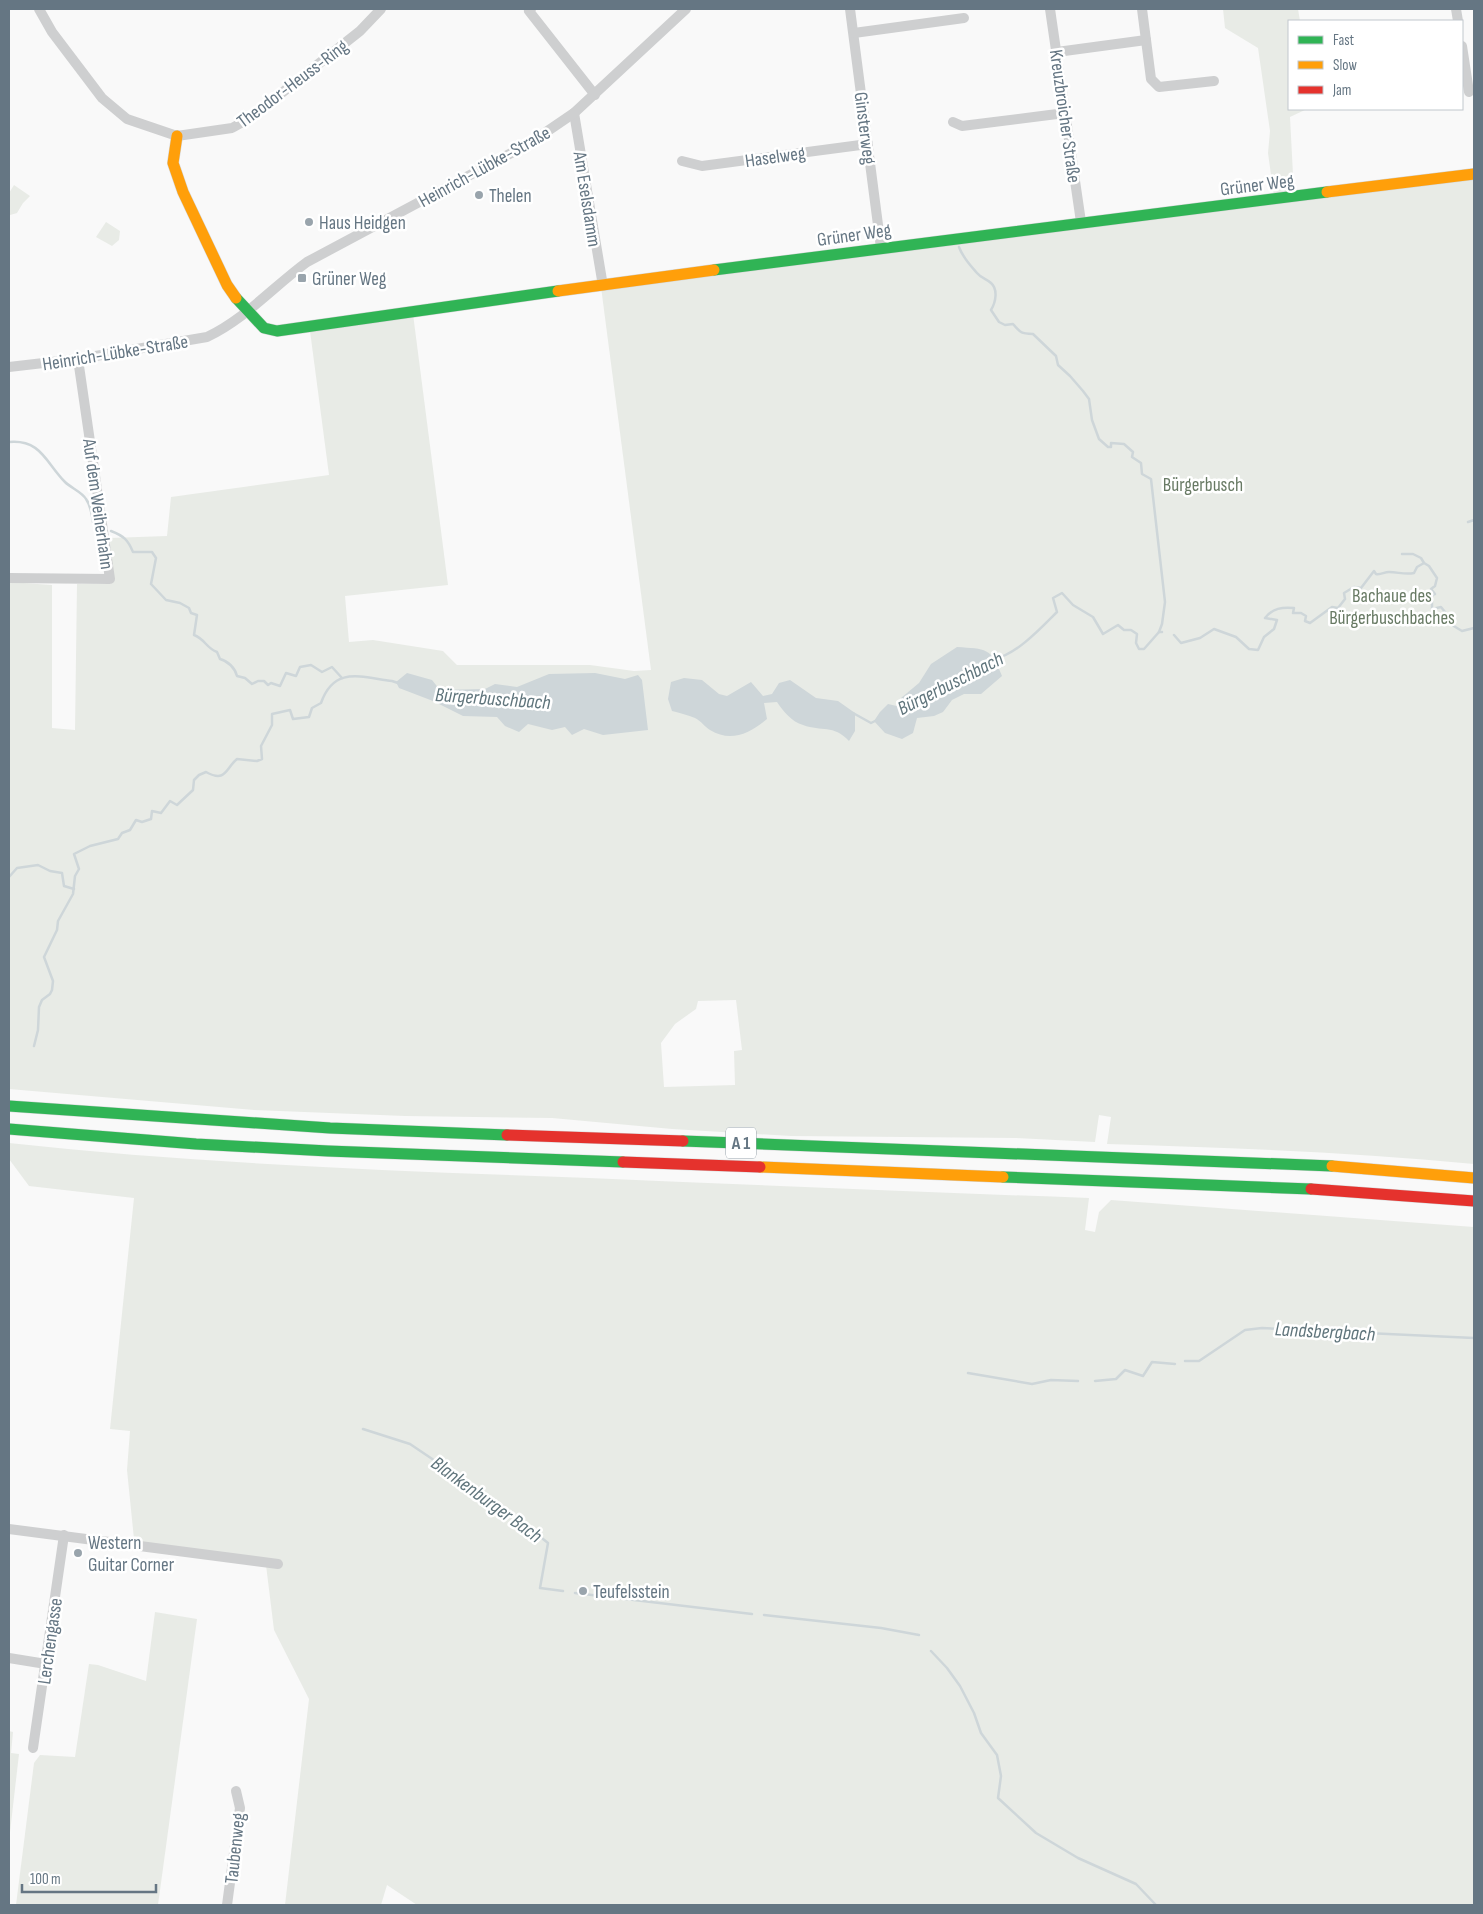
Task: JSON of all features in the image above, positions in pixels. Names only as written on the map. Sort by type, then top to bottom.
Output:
[{"type":"main road","name":"Grüner Weg","points":[[177,136],[173,163],[183,192],[227,284],[234,296],[264,328],[277,330],[881,248],[1474,174]]},
{"type":"main road","name":"A 1","points":[[9,1106],[330,1128],[1240,1162],[1351,1167],[1474,1178]]},
{"type":"main road","name":"A 1","points":[[9,1129],[196,1144],[328,1151],[1250,1186],[1358,1191],[1474,1201]]},
{"type":"street","name":"Theodor-Heuss-Ring","points":[[39,9],[52,32],[102,98],[127,119],[177,136],[232,128],[250,118],[360,31],[381,9]]},
{"type":"street","points":[[531,9],[529,11],[595,94]]},
{"type":"street","name":"Heinrich-Lübke-Straße","points":[[9,367],[78,359],[207,337],[226,328],[307,262],[530,143],[574,113],[686,9]]},
{"type":"street","name":"Ginsterweg","points":[[850,9],[881,248]]},
{"type":"street","name":"Kreuzbroicher Straße","points":[[1050,9],[1081,222]]},
{"type":"street","points":[[1142,9],[1151,79],[1159,87],[1214,81]]},
{"type":"street","points":[[854,33],[964,18]]},
{"type":"street","points":[[1057,52],[1146,40]]},
{"type":"street","points":[[1463,53],[1469,92]]},
{"type":"street","name":"Am Eselsdamm","points":[[574,113],[603,286]]},
{"type":"street","points":[[953,122],[962,126],[1065,113]]},
{"type":"street","name":"Haselweg","points":[[682,161],[702,166],[868,144]]},
{"type":"street","name":"Auf dem Weiherhahn","points":[[9,578],[110,579],[78,359]]},
{"type":"street","points":[[9,1529],[278,1564]]},
{"type":"street","name":"Lerchengasse","points":[[33,1748],[64,1535]]},
{"type":"street","points":[[9,1658],[46,1664]]},
{"type":"street","name":"Taubenweg","points":[[227,1905],[240,1808],[236,1791]]},
{"type":"green space","points":[[1223,9],[1298,9],[1300,20],[1288,20],[1288,110],[1305,110],[1290,117],[1294,194],[1274,196],[1268,153],[1270,131],[1258,48],[1225,28]]},
{"type":"green space","name":"Bürgerbusch","points":[[1474,176],[1474,1164],[1337,1153],[1107,1144],[1111,1117],[1099,1115],[1095,1142],[1016,1138],[791,1136],[672,1129],[552,1118],[405,1116],[254,1110],[9,1089],[9,582],[52,585],[52,728],[75,730],[77,584],[111,584],[110,538],[167,536],[171,497],[329,475],[310,331],[413,314],[448,585],[345,596],[349,642],[373,640],[443,651],[457,665],[590,665],[634,671],[651,670],[601,287]],"holes":[[[736,1000],[742,1050],[734,1051],[735,1085],[664,1087],[661,1043],[675,1024],[696,1009],[698,1001]]]},
{"type":"green space","points":[[14,185],[30,196],[17,213],[10,215],[9,193]]},
{"type":"green space","points":[[106,222],[120,231],[119,240],[112,246],[96,237]]},
{"type":"green space","points":[[9,1143],[153,1156],[299,1166],[1089,1198],[1085,1230],[1095,1232],[1099,1212],[1111,1200],[1474,1227],[1474,1905],[417,1905],[387,1885],[381,1905],[285,1905],[309,1699],[274,1630],[266,1565],[135,1549],[127,1470],[130,1431],[110,1429],[134,1198],[29,1186],[9,1159]]},
{"type":"green space","points":[[155,1612],[197,1619],[158,1905],[16,1905],[34,1763],[40,1755],[75,1757],[89,1664],[98,1665],[146,1681]]},
{"type":"green space","points":[[9,1731],[13,1732],[11,1753],[19,1754],[9,1841]]},
{"type":"water","points":[[957,647],[986,651],[991,655],[1002,676],[981,694],[964,694],[952,700],[943,712],[934,716],[917,718],[913,733],[902,739],[885,733],[874,721],[880,712],[888,704],[901,707],[901,698],[919,683],[931,664]]},
{"type":"water","points":[[407,673],[432,680],[440,690],[485,689],[495,684],[517,687],[549,674],[595,673],[625,679],[638,675],[642,680],[648,730],[603,735],[584,729],[572,735],[565,727],[552,730],[528,724],[519,732],[505,726],[497,717],[463,716],[433,701],[399,688],[396,682]]},
{"type":"water","points":[[684,678],[702,680],[719,694],[727,696],[751,682],[763,696],[772,694],[779,683],[790,680],[816,698],[838,701],[855,713],[855,731],[849,741],[838,732],[799,724],[788,716],[777,702],[764,703],[767,719],[747,732],[733,736],[718,734],[708,729],[695,718],[672,711],[668,699],[671,682]]},
{"type":"waterway","points":[[959,247],[977,273],[995,289],[996,296],[991,310],[999,322],[1005,325],[1013,324],[1021,332],[1033,334],[1056,356],[1058,365],[1089,399],[1092,420],[1099,439],[1108,447],[1111,447],[1111,443],[1124,444],[1133,452],[1132,457],[1141,463],[1142,474],[1151,479],[1165,602],[1159,632]]},
{"type":"waterway","points":[[9,442],[20,442],[36,448],[58,475],[88,502],[93,522]]},
{"type":"waterway","points":[[1468,522],[1474,520]]},
{"type":"waterway","points":[[111,531],[125,539],[133,552],[152,552],[156,558],[151,584],[166,600],[180,603],[189,608],[191,613],[197,615],[194,635],[217,652],[220,659],[231,665],[237,676],[245,678],[252,684],[264,681],[268,685],[271,683],[280,686],[286,673],[296,676],[300,667],[311,665],[322,672],[332,667],[342,678]]},
{"type":"waterway","points":[[1402,554],[1413,554],[1421,558],[1424,563]]},
{"type":"waterway","name":"Bürgerbuschbach","points":[[1174,635],[1181,643],[1200,638],[1214,629],[1236,637],[1249,649],[1258,650],[1264,637],[1274,629],[1277,620],[1265,618],[1275,610],[1294,608],[1293,613],[1301,613],[1306,616],[1305,621],[1310,623],[1332,607],[1338,608],[1345,599],[1344,593],[1354,587],[1361,588],[1374,571],[1376,574],[1389,572],[1411,574],[1424,563],[1429,566],[1437,578],[1435,586],[1431,589],[1435,594],[1432,595],[1432,609],[1441,607],[1445,612],[1442,619],[1462,631],[1474,628]]},
{"type":"waterway","name":"Bürgerbuschbach","points":[[994,659],[1019,647],[1044,626],[1057,612],[1053,598],[1062,593],[1073,605],[1093,617],[1103,634],[1118,625],[1124,630],[1131,630],[1137,634],[1136,643],[1139,649],[1144,649],[1159,632],[1162,632]]},
{"type":"waterway","name":"Bürgerbuschbach","points":[[34,1046],[38,1030],[39,1007],[42,1000],[52,990],[53,981],[44,957],[57,930],[58,921],[73,894],[75,876],[79,869],[74,854],[90,846],[118,839],[122,833],[130,830],[136,820],[142,822],[151,819],[152,811],[161,813],[170,801],[177,805],[193,790],[194,780],[199,775],[206,772],[213,775],[221,775],[237,759],[257,761],[262,759],[261,746],[272,725],[272,714],[290,710],[293,719],[309,717],[312,708],[321,703],[326,691],[333,683],[349,677],[359,676],[398,683]]},
{"type":"waterway","name":"Bürgerbuschbach","points":[[853,713],[871,723],[877,720]]},
{"type":"waterway","name":"Bürgerbuschbach","points":[[9,877],[17,868],[38,865],[50,871],[62,873],[64,886],[74,889]]},
{"type":"waterway","name":"Landsbergbach","points":[[1185,1361],[1199,1361],[1245,1330],[1262,1328],[1474,1338]]},
{"type":"waterway","name":"Landsbergbach","points":[[1095,1381],[1116,1379],[1125,1370],[1143,1376],[1152,1362],[1175,1364]]},
{"type":"waterway","name":"Landsbergbach","points":[[968,1373],[1032,1384],[1051,1380],[1078,1381]]},
{"type":"waterway","name":"Blankenburger Bach","points":[[363,1429],[410,1444],[502,1506],[548,1543],[540,1588],[563,1591]]},
{"type":"waterway","name":"Blankenburger Bach","points":[[575,1593],[752,1614]]},
{"type":"waterway","name":"Blankenburger Bach","points":[[764,1615],[881,1628],[919,1635]]},
{"type":"waterway","name":"Blankenburger Bach","points":[[931,1651],[960,1686],[974,1713],[981,1733],[997,1755],[1001,1776],[998,1798],[1036,1833],[1078,1858],[1136,1884],[1156,1905]]},
{"type":"traffic: fast","points":[[714,270],[1327,192]]},
{"type":"traffic: fast","points":[[236,298],[264,328],[277,331],[558,291]]},
{"type":"traffic: fast","points":[[9,1106],[330,1128],[507,1135]]},
{"type":"traffic: fast","points":[[9,1129],[196,1144],[623,1162]]},
{"type":"traffic: fast","points":[[683,1141],[1332,1166]]},
{"type":"traffic: fast","points":[[1003,1177],[1311,1189]]},
{"type":"traffic: slow","points":[[177,136],[173,163],[183,192],[227,285],[236,298]]},
{"type":"traffic: slow","points":[[1327,192],[1474,174]]},
{"type":"traffic: slow","points":[[558,291],[714,270]]},
{"type":"traffic: slow","points":[[1332,1166],[1474,1178]]},
{"type":"traffic: slow","points":[[760,1167],[1003,1177]]},
{"type":"traffic: jam","points":[[507,1135],[683,1141]]},
{"type":"traffic: jam","points":[[623,1162],[760,1167]]},
{"type":"traffic: jam","points":[[1311,1189],[1474,1201]]},
{"type":"place","name":"Thelen","points":[[479,195]]},
{"type":"place","name":"Haus Heidgen","points":[[309,222]]},
{"type":"place","name":"Grüner Weg","points":[[302,278]]},
{"type":"place","name":"Western Guitar Corner","points":[[78,1553]]},
{"type":"place","name":"Teufelsstein","points":[[583,1591]]},
{"type":"park label","name":"Bachaue des Bürgerbuschbaches","points":[[1392,606]]}]
